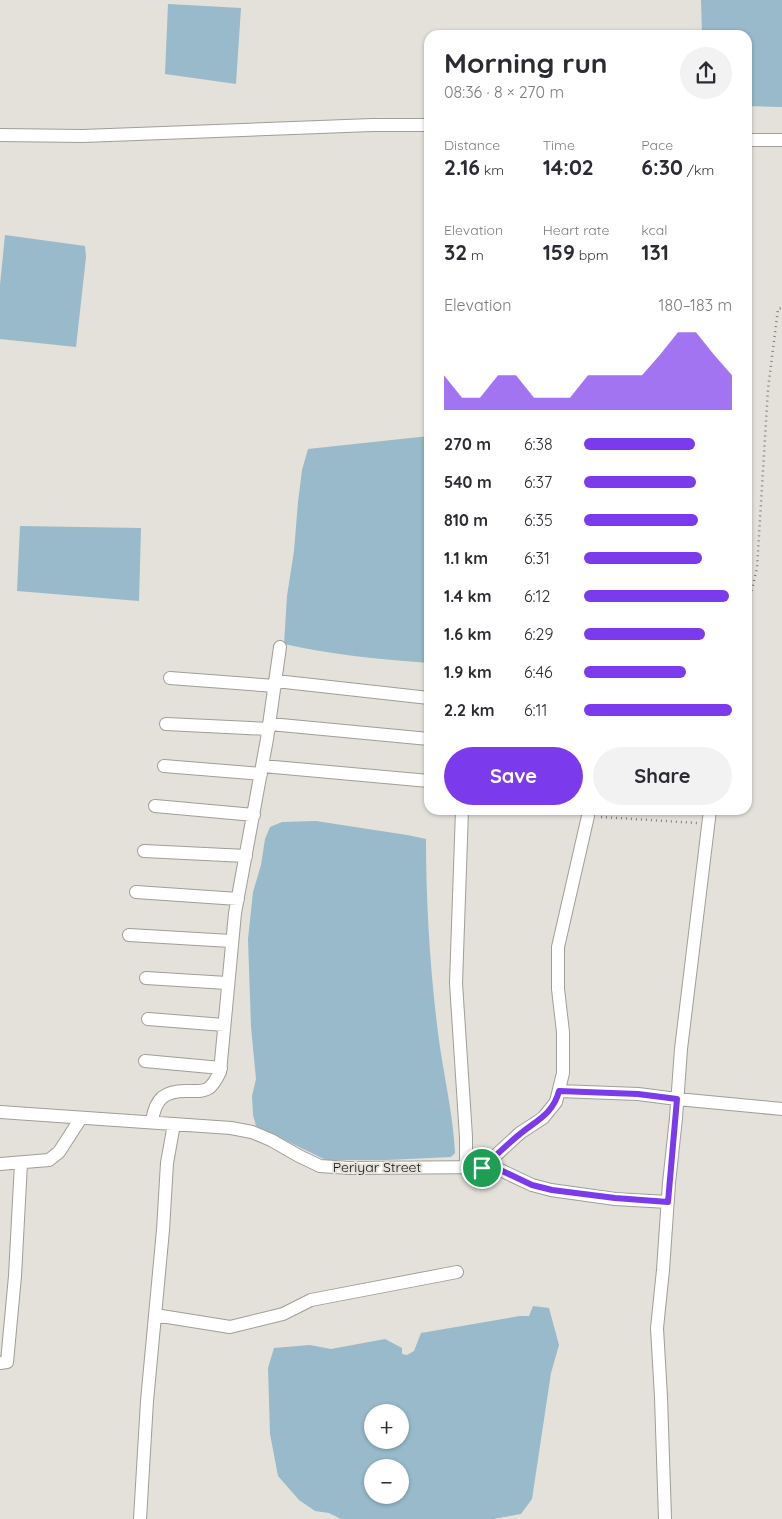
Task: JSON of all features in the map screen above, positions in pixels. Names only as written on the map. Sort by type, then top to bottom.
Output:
[{"type":"street","points":[[0,135],[83,136],[372,125],[424,125]]},
{"type":"street","points":[[752,140],[782,140]]},
{"type":"street","points":[[152,1122],[156,1106],[161,1097],[175,1092],[208,1089],[216,1081],[220,1068],[231,941],[262,770],[280,647]]},
{"type":"street","points":[[170,678],[276,683],[424,698]]},
{"type":"street","points":[[166,724],[269,726],[424,739]]},
{"type":"street","points":[[164,766],[262,770],[424,781]]},
{"type":"street","points":[[155,806],[254,815]]},
{"type":"street","points":[[462,815],[456,983],[466,1137],[466,1167]]},
{"type":"street","points":[[665,1519],[657,1328],[664,1270],[680,1049],[710,815]]},
{"type":"street","points":[[482,1168],[520,1134],[543,1118],[556,1102],[563,1073],[563,1032],[558,989],[558,947],[588,816]]},
{"type":"street","points":[[144,851],[246,856]]},
{"type":"street","points":[[136,892],[238,899]]},
{"type":"street","points":[[129,935],[231,941]]},
{"type":"street","points":[[146,978],[227,983]]},
{"type":"street","points":[[148,1019],[224,1025]]},
{"type":"street","points":[[145,1061],[220,1068]]},
{"type":"street","points":[[559,1091],[638,1094],[782,1108]]},
{"type":"street","name":"Periyar Street","points":[[0,1112],[231,1128],[252,1132],[271,1140],[320,1166],[349,1168],[494,1167],[532,1185],[552,1190],[668,1202]]},
{"type":"street","points":[[0,1164],[49,1160],[59,1152],[80,1118]]},
{"type":"street","points":[[140,1519],[167,1163],[174,1124]]},
{"type":"street","points":[[0,1363],[7,1362],[15,1276],[21,1163]]},
{"type":"street","points":[[155,1315],[230,1327],[283,1314],[311,1300],[457,1272]]},
{"type":"path","points":[[752,589],[757,568],[768,389],[778,309],[782,308]]},
{"type":"path","points":[[588,816],[709,823]]},
{"type":"water","points":[[701,0],[782,0],[782,107],[752,106],[752,30],[702,30]]},
{"type":"water","points":[[168,4],[241,8],[236,84],[165,74]]},
{"type":"water","points":[[5,235],[85,246],[86,257],[76,347],[0,339],[0,285]]},
{"type":"water","points":[[424,437],[424,663],[338,654],[284,644],[287,596],[294,551],[298,502],[302,470],[308,449]]},
{"type":"water","points":[[20,526],[141,528],[139,601],[17,591]]},
{"type":"water","points":[[316,821],[426,839],[431,960],[438,1033],[454,1138],[455,1153],[451,1157],[326,1160],[256,1126],[253,1115],[252,1096],[256,1079],[251,1027],[248,939],[253,892],[261,865],[265,839],[270,827],[282,822]]},
{"type":"water","points":[[533,1306],[549,1308],[559,1345],[551,1373],[532,1499],[521,1514],[493,1519],[341,1519],[329,1513],[315,1511],[299,1500],[278,1476],[270,1434],[268,1368],[274,1348],[310,1345],[331,1349],[385,1339],[402,1348],[402,1354],[407,1355],[414,1351],[421,1333],[529,1316]]},
{"type":"route","points":[[559,1091],[638,1094],[677,1099],[668,1183],[668,1202],[582,1195],[552,1190],[532,1185],[494,1167],[482,1168],[520,1134],[543,1118],[556,1102],[559,1091]]}]
